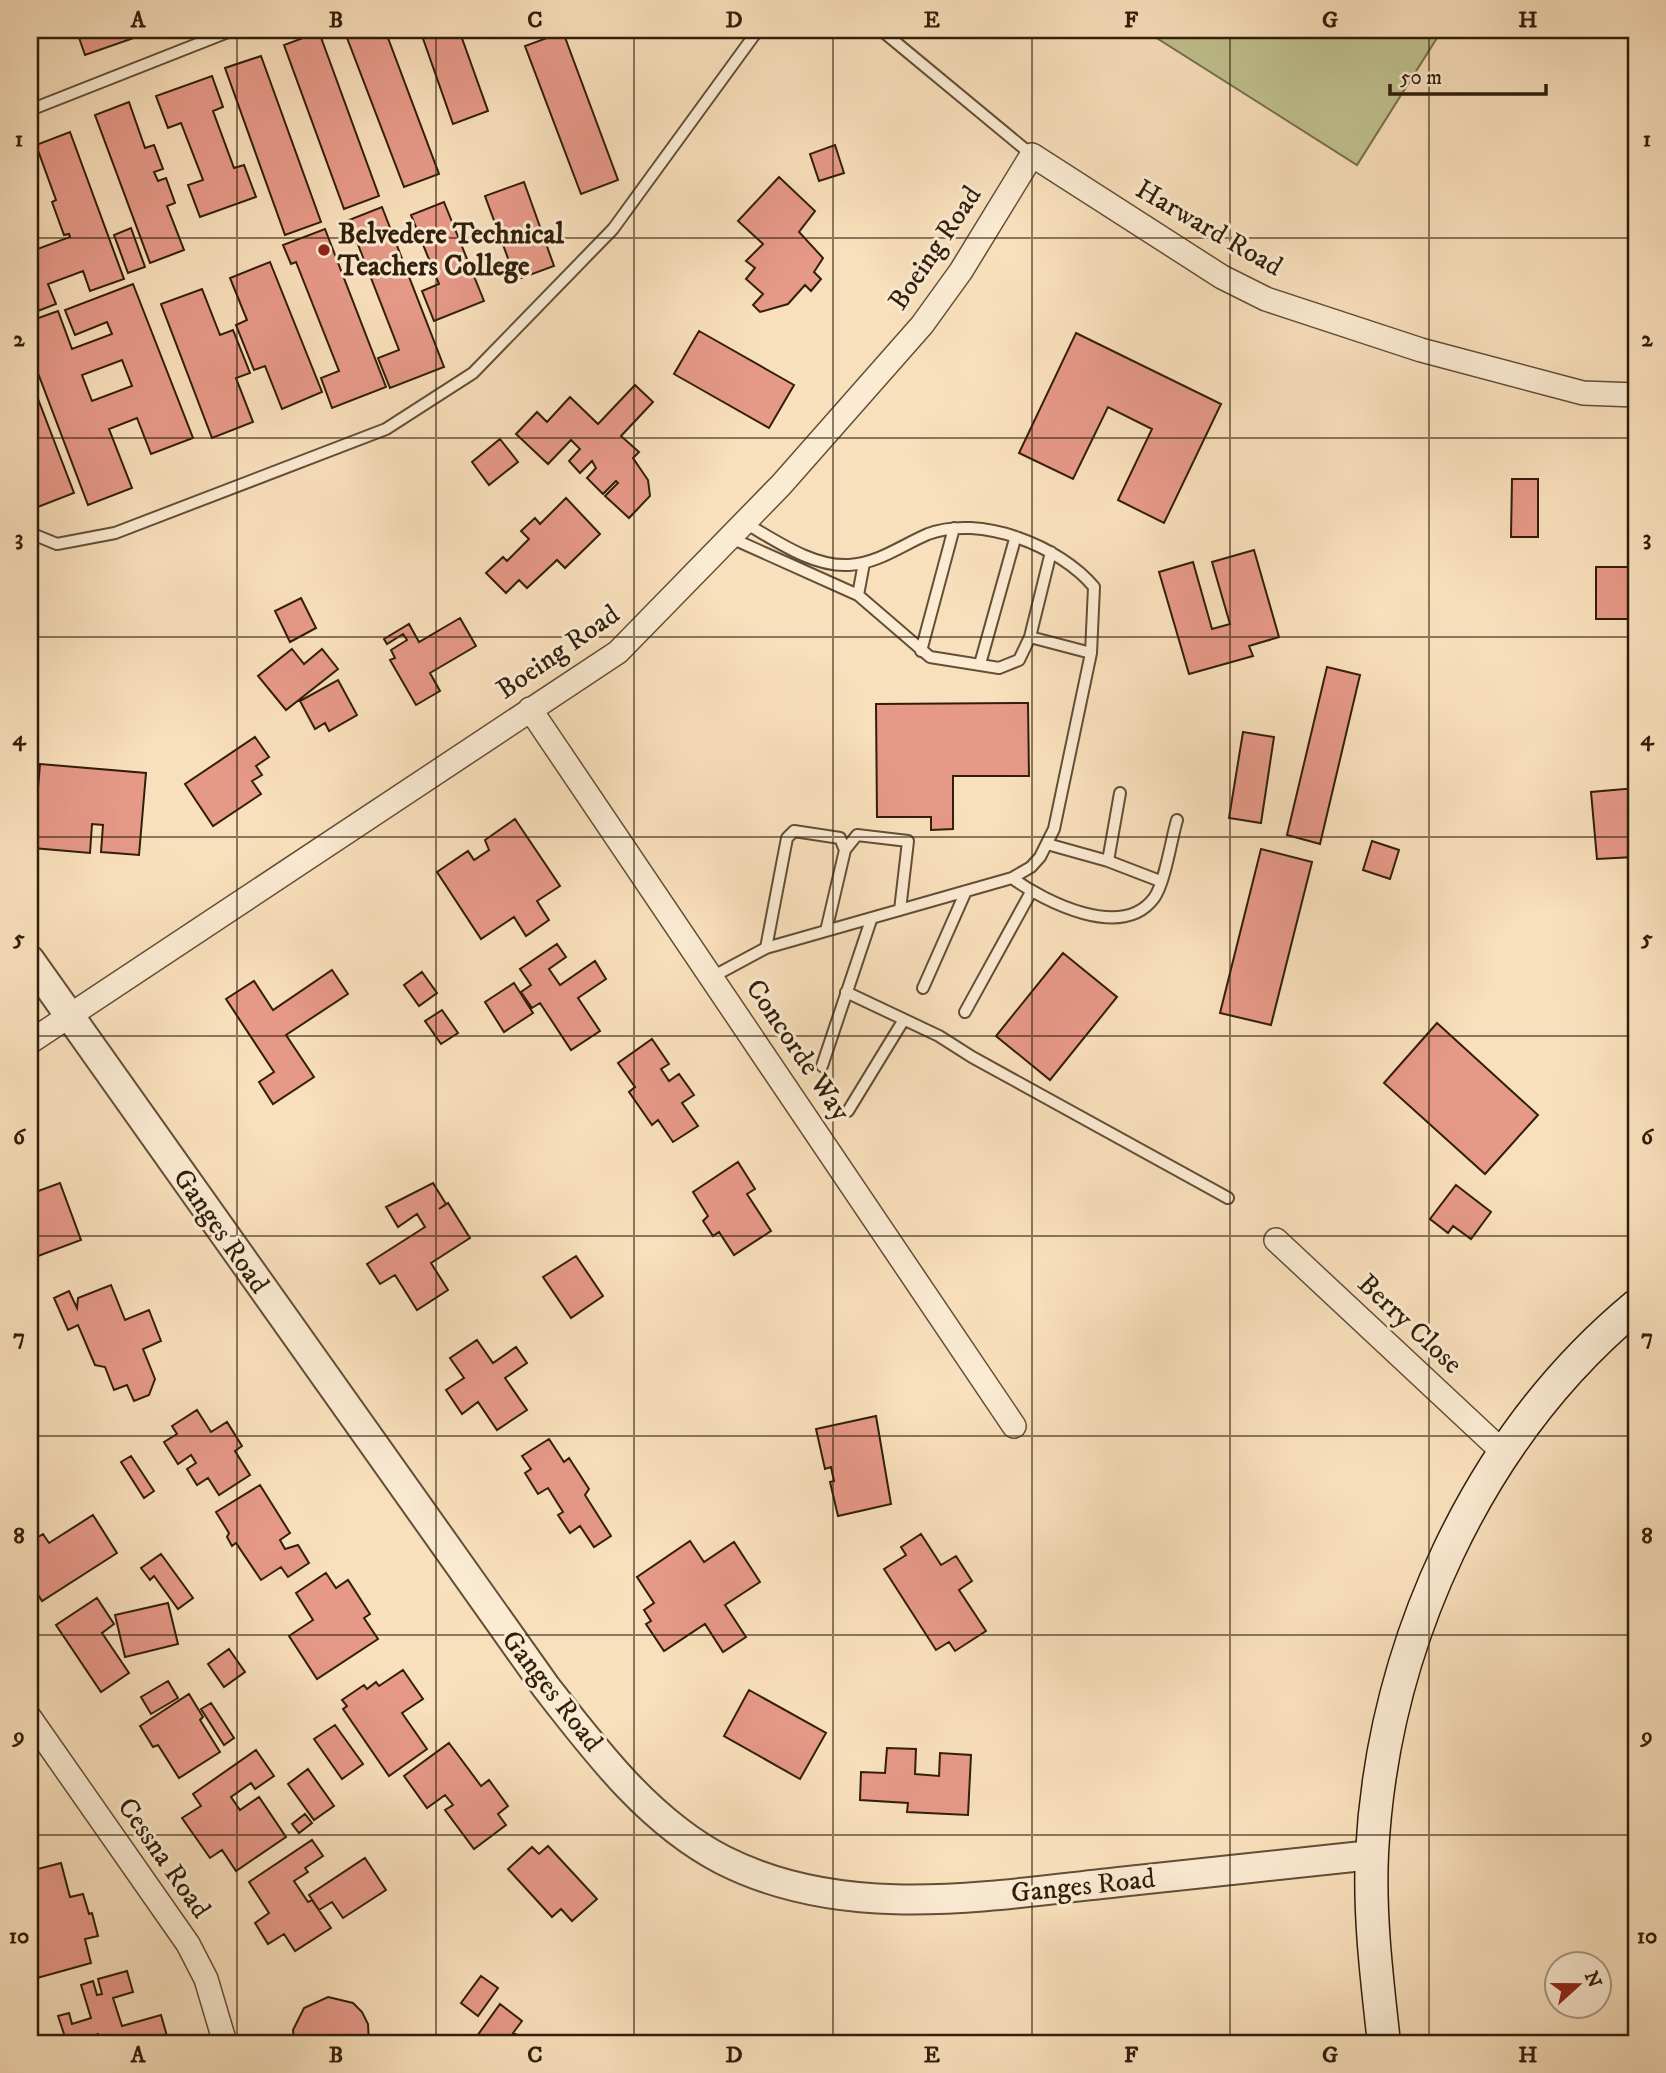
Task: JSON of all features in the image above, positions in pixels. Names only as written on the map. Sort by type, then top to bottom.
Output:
[{"type":"main road","points":[[1384,2043],[1372,1920],[1372,1855],[1377,1791],[1399,1681],[1434,1583],[1503,1452],[1582,1356],[1636,1306]]},
{"type":"street","name":"Harward Road","points":[[1032,155],[1222,277],[1266,299],[1408,346],[1583,393],[1636,395]]},
{"type":"street","name":"Boeing Road","points":[[30,1042],[618,652],[738,530],[922,325],[961,271],[1032,155]]},
{"type":"street","name":"Concorde Way","points":[[530,709],[1014,1426]]},
{"type":"street","name":"Ganges Road","points":[[30,960],[545,1687],[589,1743],[676,1830],[722,1859],[765,1877],[806,1889],[890,1900],[988,1896],[1372,1855]]},
{"type":"street","name":"Berry Close","points":[[1276,1240],[1503,1452]]},
{"type":"street","name":"Cessna Road","points":[[30,1718],[188,1944],[206,1979],[225,2043]]},
{"type":"lane","points":[[30,110],[233,30]]},
{"type":"lane","points":[[30,533],[57,544],[115,533],[386,429],[473,373],[613,229],[758,30]]},
{"type":"lane","name":"Harward Road","points":[[881,30],[1032,155]]},
{"type":"lane","points":[[712,977],[765,948],[871,920],[1012,877],[1031,867],[1047,844],[1058,813],[1091,653],[1094,587],[1082,572],[1051,552],[978,526],[929,534],[893,553],[864,563],[846,565],[803,555],[738,530]]},
{"type":"lane","points":[[921,652],[954,528]]},
{"type":"lane","points":[[738,530],[858,594],[921,652],[930,657],[999,668],[1019,660],[1030,637],[1051,552]]},
{"type":"lane","points":[[980,664],[1015,539]]},
{"type":"lane","points":[[858,594],[864,563]]},
{"type":"lane","points":[[1030,637],[1091,653]]},
{"type":"lane","points":[[1108,861],[1120,793]]},
{"type":"lane","points":[[1012,877],[1031,892],[1079,912],[1121,918],[1139,912],[1155,897],[1177,820]]},
{"type":"lane","points":[[765,948],[790,833],[839,838],[845,850]]},
{"type":"lane","points":[[826,931],[845,850],[857,835],[908,841],[900,910]]},
{"type":"lane","points":[[1047,844],[1108,861],[1160,881]]},
{"type":"lane","points":[[923,988],[966,891]]},
{"type":"lane","points":[[965,1012],[1031,892]]},
{"type":"lane","points":[[822,1066],[871,920]]},
{"type":"lane","points":[[846,992],[939,1036],[972,1057],[1228,1198]]},
{"type":"lane","points":[[848,1111],[903,1021]]},
{"type":"green space","points":[[1144,30],[1442,30],[1357,165]]},
{"type":"building","points":[[344,30],[385,30],[439,174],[404,187]]},
{"type":"building","points":[[420,30],[459,30],[488,111],[453,124]]},
{"type":"building","points":[[77,32],[151,32],[85,55]]},
{"type":"building","points":[[319,32],[379,196],[344,209],[284,45]]},
{"type":"building","points":[[563,32],[618,180],[581,194],[525,46]]},
{"type":"building","points":[[261,56],[321,222],[285,235],[225,68]]},
{"type":"building","points":[[212,76],[223,107],[213,111],[234,168],[244,165],[256,197],[200,217],[188,185],[203,180],[181,123],[168,128],[156,96]]},
{"type":"building","points":[[129,102],[145,148],[154,145],[163,169],[154,172],[158,181],[166,178],[175,203],[167,206],[184,250],[150,263],[95,115]]},
{"type":"building","points":[[70,132],[124,279],[90,291],[83,271],[48,284],[56,304],[30,314],[30,235],[35,250],[70,237],[69,234],[64,235],[52,202],[56,200],[36,145]]},
{"type":"building","points":[[835,145],[844,173],[819,181],[810,154]]},
{"type":"building","points":[[779,177],[815,211],[799,232],[823,258],[814,272],[821,279],[811,291],[805,285],[788,304],[760,312],[753,305],[763,294],[746,279],[755,268],[746,261],[763,244],[738,221]]},
{"type":"building","points":[[524,182],[554,266],[516,280],[485,196]]},
{"type":"building","points":[[444,202],[484,301],[434,321],[422,291],[439,284],[411,215]]},
{"type":"building","points":[[382,207],[444,367],[390,388],[378,358],[399,350],[357,242],[352,244],[344,222]]},
{"type":"building","points":[[131,228],[145,267],[128,273],[114,235]]},
{"type":"building","points":[[325,229],[386,387],[332,408],[321,378],[339,371],[296,262],[291,264],[283,245]]},
{"type":"building","points":[[270,262],[322,392],[282,409],[265,366],[254,370],[236,325],[247,320],[230,278]]},
{"type":"building","points":[[133,284],[193,438],[151,454],[137,418],[109,429],[132,488],[88,505],[30,352],[30,321],[58,311],[72,349],[112,334],[107,322],[75,335],[65,310]],"holes":[[[122,360],[132,386],[92,401],[82,375]]]},
{"type":"building","points":[[202,289],[220,335],[233,330],[250,373],[236,378],[253,422],[212,438],[161,304]]},
{"type":"building","points":[[699,331],[794,385],[769,428],[674,374]]},
{"type":"building","points":[[1076,333],[1221,404],[1164,523],[1118,500],[1152,429],[1108,407],[1073,479],[1019,453]]},
{"type":"building","points":[[30,378],[74,493],[30,510]]},
{"type":"building","points":[[635,385],[653,402],[621,436],[639,452],[633,458],[648,480],[650,496],[629,518],[605,496],[618,483],[616,481],[603,494],[587,478],[596,468],[592,461],[580,473],[569,461],[580,449],[571,440],[548,464],[516,434],[537,412],[547,422],[570,397],[598,424]]},
{"type":"building","points":[[500,439],[518,462],[489,485],[472,462]]},
{"type":"building","points":[[1512,479],[1538,479],[1538,537],[1511,537]]},
{"type":"building","points":[[566,498],[600,534],[565,568],[557,560],[527,588],[519,580],[506,593],[486,573],[503,557],[507,561],[529,539],[521,531],[535,518],[540,524]]},
{"type":"building","points":[[1254,550],[1279,637],[1249,646],[1253,656],[1189,674],[1159,572],[1193,562],[1212,629],[1230,624],[1212,562]]},
{"type":"building","points":[[1596,567],[1636,567],[1636,619],[1596,619]]},
{"type":"building","points":[[301,598],[316,628],[290,642],[275,611]]},
{"type":"building","points":[[460,618],[476,646],[430,673],[440,691],[416,705],[390,660],[395,658],[391,650],[407,640],[403,634],[387,644],[384,639],[409,624],[419,642]]},
{"type":"building","points":[[292,649],[304,664],[322,649],[338,669],[286,710],[258,676]]},
{"type":"building","points":[[1327,667],[1360,675],[1320,844],[1287,835]]},
{"type":"building","points":[[338,680],[357,715],[329,731],[325,723],[315,729],[300,701]]},
{"type":"building","points":[[1028,703],[1029,776],[953,776],[953,829],[931,830],[931,817],[877,817],[876,704]]},
{"type":"building","points":[[1243,732],[1274,737],[1261,823],[1229,818]]},
{"type":"building","points":[[255,737],[269,757],[256,766],[262,775],[252,781],[261,794],[213,826],[185,784]]},
{"type":"building","points":[[40,764],[146,773],[139,855],[101,852],[103,825],[92,824],[90,853],[33,848]]},
{"type":"building","points":[[1636,788],[1636,820],[1631,820],[1634,857],[1597,859],[1591,792]]},
{"type":"building","points":[[515,819],[560,886],[537,901],[549,920],[526,936],[514,917],[481,939],[437,872],[468,851],[474,860],[489,850],[485,840]]},
{"type":"building","points":[[1372,841],[1399,850],[1390,879],[1363,870]]},
{"type":"building","points":[[1261,849],[1312,862],[1271,1025],[1220,1013]]},
{"type":"building","points":[[557,944],[566,957],[549,969],[560,985],[595,961],[606,979],[578,998],[600,1031],[571,1050],[540,1003],[532,1008],[521,992],[531,985],[520,969]]},
{"type":"building","points":[[1063,953],[1117,997],[1050,1080],[996,1036]]},
{"type":"building","points":[[332,970],[348,994],[286,1035],[314,1077],[273,1104],[259,1082],[274,1072],[226,999],[254,981],[273,1010]]},
{"type":"building","points":[[422,972],[437,993],[419,1006],[404,985]]},
{"type":"building","points":[[514,983],[533,1013],[504,1032],[485,1002]]},
{"type":"building","points":[[442,1010],[458,1033],[441,1044],[425,1021]]},
{"type":"building","points":[[1437,1023],[1538,1115],[1485,1174],[1384,1083]]},
{"type":"building","points":[[652,1039],[669,1064],[661,1069],[669,1081],[679,1074],[694,1095],[682,1103],[698,1126],[673,1142],[658,1120],[652,1125],[629,1092],[635,1087],[618,1063]]},
{"type":"building","points":[[738,1162],[755,1189],[747,1194],[771,1231],[734,1255],[719,1232],[713,1236],[703,1221],[708,1216],[693,1192]]},
{"type":"building","points":[[60,1183],[81,1240],[30,1259],[30,1194]]},
{"type":"building","points":[[433,1183],[446,1204],[439,1209],[448,1203],[470,1238],[431,1263],[448,1290],[417,1310],[395,1275],[380,1284],[367,1264],[425,1227],[417,1214],[398,1227],[386,1207]]},
{"type":"building","points":[[1456,1185],[1491,1212],[1471,1239],[1453,1226],[1448,1233],[1430,1219]]},
{"type":"building","points":[[576,1256],[603,1296],[571,1318],[543,1277]]},
{"type":"building","points":[[111,1285],[125,1320],[149,1310],[161,1341],[143,1349],[155,1379],[149,1395],[134,1401],[127,1385],[114,1390],[105,1367],[95,1365],[78,1325],[68,1330],[54,1298],[69,1291],[77,1308],[78,1298]]},
{"type":"building","points":[[477,1340],[493,1363],[516,1347],[527,1363],[505,1378],[527,1410],[497,1430],[478,1402],[462,1414],[446,1390],[464,1378],[450,1358]]},
{"type":"building","points":[[197,1410],[211,1432],[227,1422],[242,1446],[235,1451],[250,1475],[219,1495],[208,1478],[197,1485],[187,1469],[196,1463],[191,1455],[178,1464],[164,1442],[177,1434],[172,1426]]},
{"type":"building","points":[[876,1416],[891,1504],[838,1516],[830,1482],[834,1481],[831,1467],[825,1469],[816,1429]]},
{"type":"building","points":[[549,1439],[564,1462],[569,1458],[589,1489],[585,1495],[611,1536],[594,1547],[580,1526],[570,1533],[558,1515],[563,1512],[548,1488],[538,1494],[525,1473],[531,1469],[522,1456]]},
{"type":"building","points":[[131,1456],[154,1491],[144,1498],[121,1462]]},
{"type":"building","points":[[260,1485],[290,1533],[280,1540],[285,1549],[298,1545],[309,1563],[288,1577],[281,1567],[261,1580],[236,1543],[232,1546],[227,1537],[229,1533],[216,1512]]},
{"type":"building","points":[[93,1515],[117,1553],[42,1601],[30,1582],[30,1542],[43,1534],[49,1543]]},
{"type":"building","points":[[921,1534],[941,1565],[956,1556],[972,1581],[959,1590],[986,1631],[955,1651],[949,1642],[936,1650],[884,1569],[906,1555],[901,1547]]},
{"type":"building","points":[[690,1541],[704,1562],[734,1542],[760,1582],[725,1605],[746,1637],[723,1652],[705,1624],[664,1651],[646,1624],[651,1621],[644,1610],[654,1603],[637,1577]]},
{"type":"building","points":[[161,1554],[193,1598],[178,1609],[154,1576],[150,1580],[141,1568]]},
{"type":"building","points":[[326,1573],[336,1588],[348,1580],[370,1614],[364,1618],[378,1639],[317,1679],[289,1636],[313,1620],[296,1593]]},
{"type":"building","points":[[97,1598],[114,1624],[102,1633],[129,1673],[101,1692],[56,1625]]},
{"type":"building","points":[[168,1603],[178,1644],[125,1657],[115,1615]]},
{"type":"building","points":[[229,1649],[245,1672],[224,1687],[208,1664]]},
{"type":"building","points":[[403,1670],[423,1699],[402,1713],[427,1749],[389,1776],[343,1709],[347,1706],[342,1700],[364,1685],[367,1689],[376,1682],[379,1686]]},
{"type":"building","points":[[168,1681],[178,1698],[151,1714],[141,1697]]},
{"type":"building","points":[[749,1690],[826,1733],[800,1779],[724,1736]]},
{"type":"building","points":[[189,1694],[203,1717],[200,1720],[220,1752],[179,1778],[158,1745],[153,1747],[140,1726]]},
{"type":"building","points":[[211,1703],[234,1738],[224,1745],[201,1709]]},
{"type":"building","points":[[335,1725],[363,1764],[342,1779],[314,1739]]},
{"type":"building","points":[[449,1743],[481,1786],[489,1780],[508,1806],[498,1814],[506,1825],[474,1849],[445,1810],[453,1805],[445,1795],[427,1808],[404,1776]]},
{"type":"building","points":[[887,1748],[916,1749],[915,1774],[939,1776],[940,1753],[971,1755],[968,1815],[907,1812],[908,1803],[860,1800],[861,1772],[885,1773]]},
{"type":"building","points":[[256,1750],[274,1776],[255,1789],[251,1783],[231,1797],[240,1810],[259,1797],[286,1837],[236,1871],[222,1850],[210,1858],[182,1818],[201,1806],[193,1794]]},
{"type":"building","points":[[308,1769],[334,1806],[314,1820],[288,1784]]},
{"type":"building","points":[[305,1814],[312,1823],[299,1833],[292,1824]]},
{"type":"building","points":[[312,1840],[323,1856],[305,1868],[308,1872],[294,1881],[308,1902],[312,1900],[331,1928],[295,1951],[284,1934],[268,1944],[255,1923],[269,1913],[249,1882]]},
{"type":"building","points":[[548,1846],[597,1899],[572,1921],[561,1909],[552,1917],[508,1869],[532,1847],[539,1854]]},
{"type":"building","points":[[365,1858],[386,1890],[343,1918],[332,1902],[319,1910],[309,1895]]},
{"type":"building","points":[[61,1863],[70,1897],[83,1894],[89,1914],[92,1913],[98,1936],[85,1939],[91,1963],[30,1980],[30,1871]]},
{"type":"building","points":[[127,1971],[133,1992],[113,1998],[122,2026],[161,2015],[169,2043],[101,2043],[98,2034],[78,2041],[79,2043],[67,2043],[58,2016],[69,2013],[72,2024],[91,2018],[81,1985],[93,1981],[97,1995],[102,1994],[98,1979]]},
{"type":"building","points":[[481,1976],[498,1988],[478,2016],[461,2003]]},
{"type":"building","points":[[328,1997],[353,2003],[362,2012],[368,2024],[369,2043],[294,2043],[293,2030],[304,2008]]},
{"type":"building","points":[[500,2004],[522,2021],[513,2033],[535,2043],[472,2043]]},
{"type":"place","name":"Belvedere Technical Teachers College","points":[[324,250]]}]
